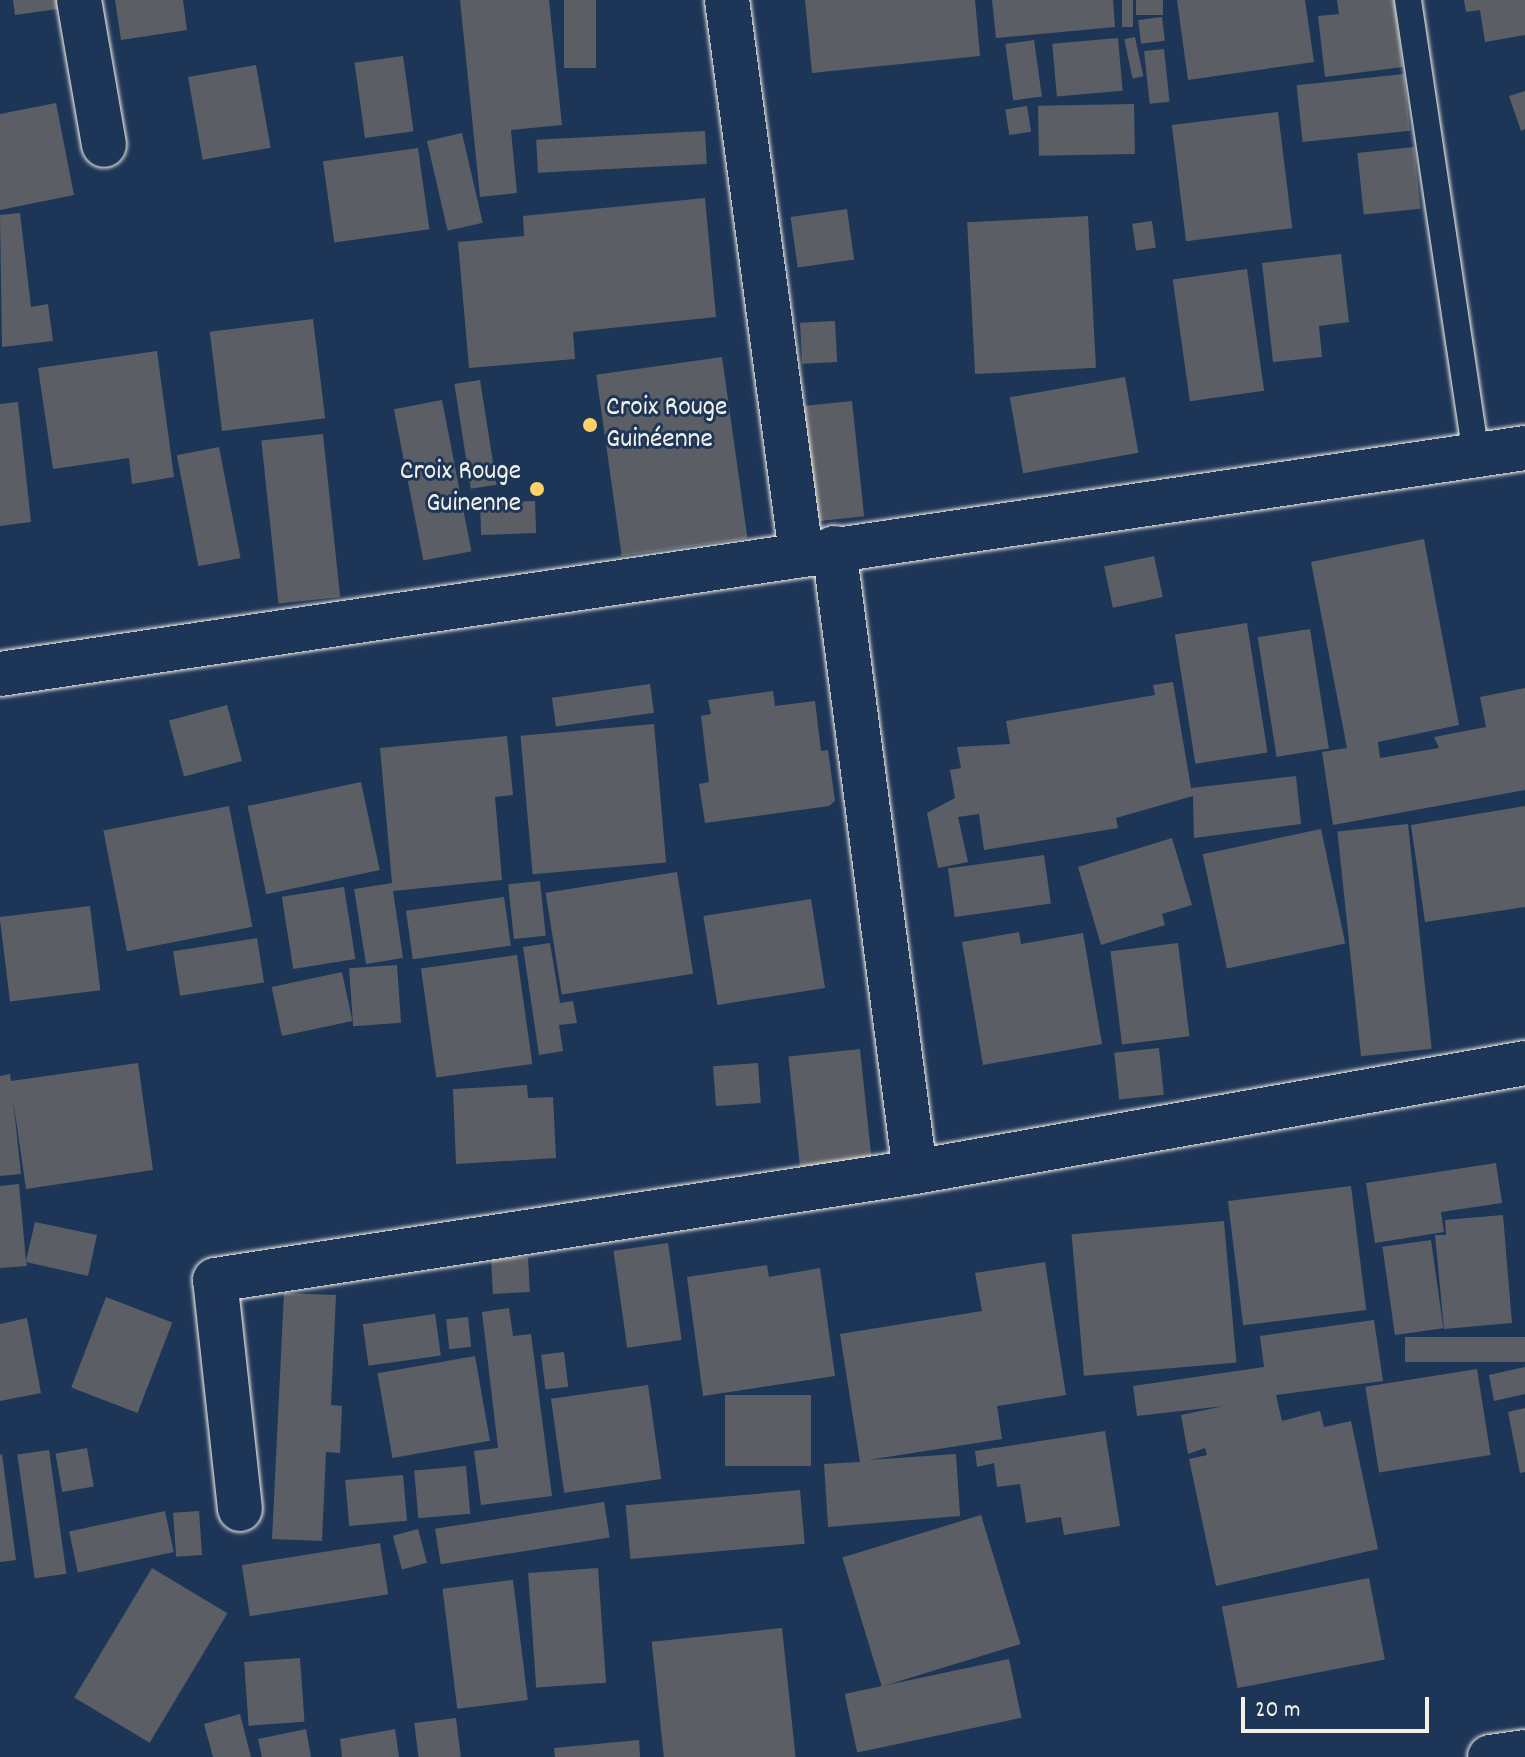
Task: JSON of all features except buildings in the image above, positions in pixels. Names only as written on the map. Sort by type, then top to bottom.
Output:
[{"type":"street","points":[[79,0],[104,145]]},
{"type":"street","points":[[727,0],[915,1172]]},
{"type":"street","points":[[0,674],[1525,448]]},
{"type":"street","points":[[240,1509],[215,1280],[915,1172],[1525,1063]]},
{"type":"street","points":[[1490,1757],[1525,1752]]},
{"type":"lane","points":[[1408,0],[1476,455]]},
{"type":"place","name":"Croix Rouge Guinéenne","points":[[590,425]]},
{"type":"place","name":"Croix Rouge Guinenne","points":[[537,489]]}]
